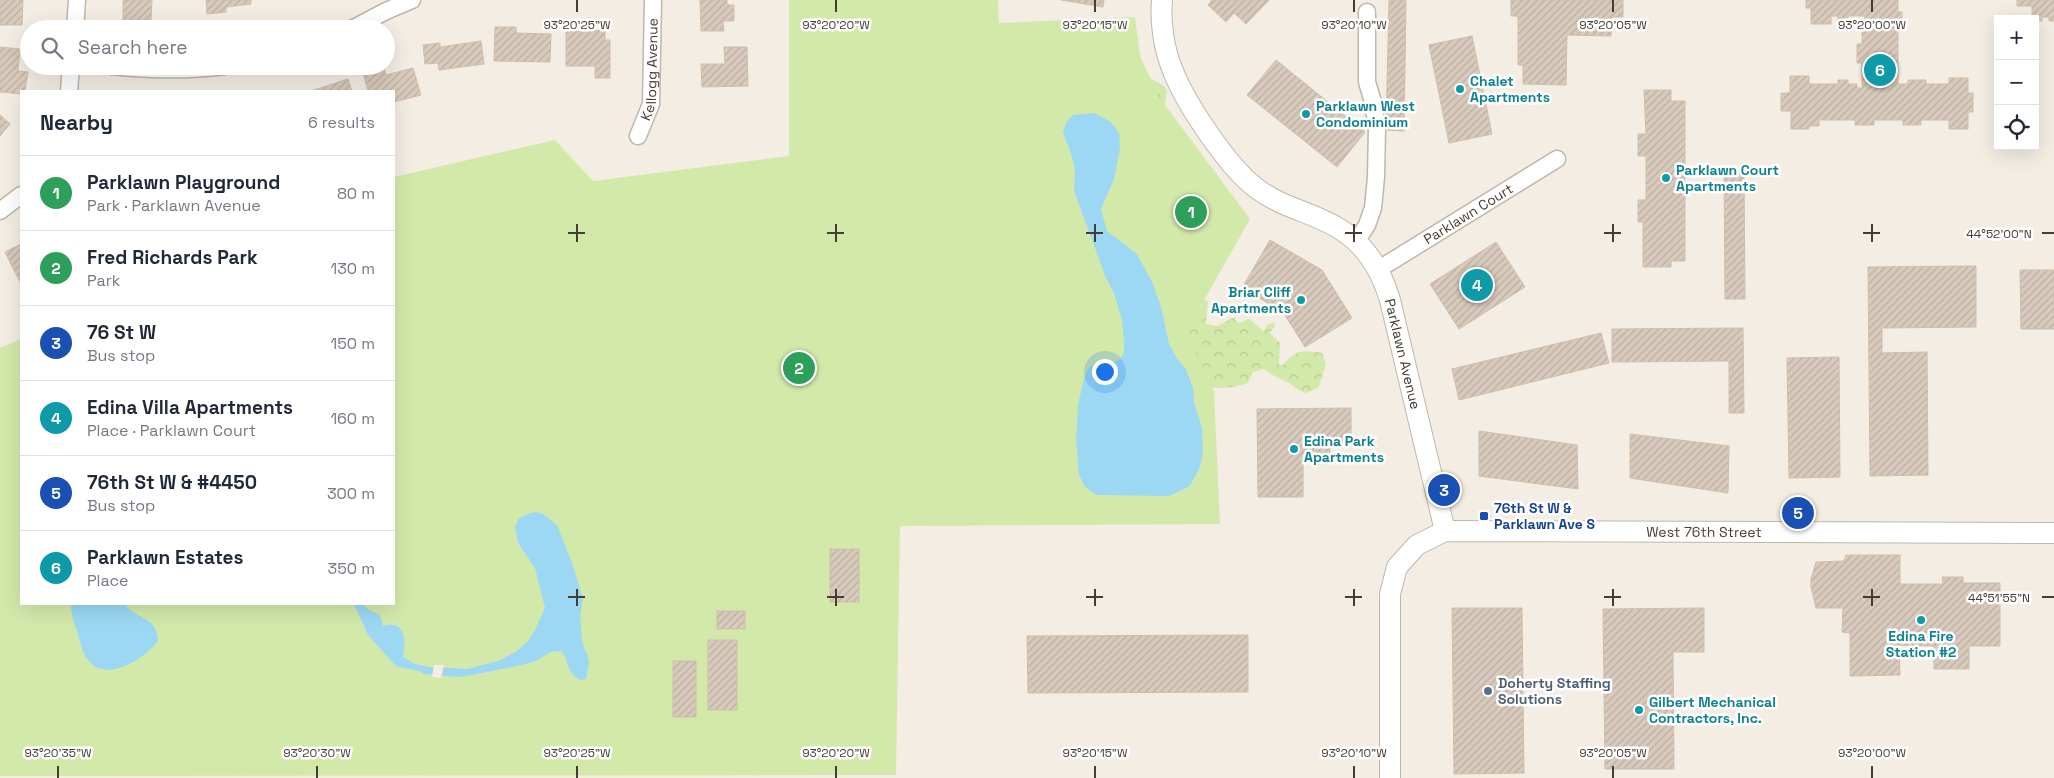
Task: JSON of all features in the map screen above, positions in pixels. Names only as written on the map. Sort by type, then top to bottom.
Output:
[{"type":"street","points":[[76,20],[77,0]]},
{"type":"street","points":[[369,20],[412,0]]},
{"type":"street","name":"Kellogg Avenue","points":[[638,136],[652,104],[653,0]]},
{"type":"street","name":"Parklawn Avenue","points":[[1162,0],[1164,40],[1173,70],[1193,107],[1231,164],[1255,188],[1284,206],[1338,228],[1356,242],[1379,269],[1390,300],[1445,531]]},
{"type":"street","points":[[1356,242],[1368,226],[1373,208],[1376,178],[1377,128],[1373,102],[1366,82],[1367,12]]},
{"type":"street","points":[[68,90],[70,75]]},
{"type":"street","name":"Parklawn Court","points":[[1379,269],[1557,159]]},
{"type":"street","points":[[0,211],[20,196]]},
{"type":"street","points":[[1390,778],[1390,594],[1397,568],[1417,545],[1445,531]]},
{"type":"street","name":"West 76th Street","points":[[1445,531],[2054,533]]},
{"type":"green space","points":[[789,0],[998,0],[999,23],[1135,17],[1140,56],[1159,97],[1250,219],[1186,332],[1214,391],[1220,524],[900,526],[896,775],[0,776],[0,348],[20,339],[20,605],[395,605],[395,177],[555,140],[593,181],[789,156]]},
{"type":"green space","points":[[1036,72],[1141,73],[1164,86],[1167,91],[1163,117],[1202,298],[1208,302],[1206,324],[1217,326],[1235,317],[1236,322],[1239,323],[1249,319],[1264,331],[1267,325],[1274,322],[1275,326],[1270,333],[1280,343],[1279,365],[1283,365],[1296,353],[1310,351],[1322,353],[1326,365],[1318,388],[1306,393],[1264,369],[1253,372],[1248,383],[1242,385],[1220,388],[1204,385]]},
{"type":"water","points":[[1094,113],[1111,122],[1119,133],[1120,149],[1114,179],[1101,209],[1107,231],[1137,254],[1152,282],[1161,307],[1169,344],[1178,360],[1186,369],[1193,388],[1194,402],[1202,428],[1203,451],[1200,467],[1190,486],[1169,496],[1097,495],[1085,487],[1079,475],[1076,439],[1078,405],[1084,378],[1089,368],[1098,362],[1116,362],[1124,353],[1122,320],[1114,293],[1106,278],[1074,191],[1075,172],[1072,156],[1063,133],[1066,123],[1073,115]]},
{"type":"water","points":[[530,513],[543,514],[557,525],[572,563],[583,598],[580,616],[582,639],[589,663],[586,679],[580,680],[572,674],[561,651],[551,652],[536,661],[522,665],[459,677],[424,674],[394,664],[368,635],[354,605],[364,605],[369,610],[380,615],[383,626],[391,625],[400,629],[404,638],[403,657],[415,664],[430,667],[467,669],[498,661],[517,651],[528,641],[545,608],[535,568],[518,543],[515,527],[519,518]]},
{"type":"water","points":[[71,605],[126,605],[150,622],[157,633],[158,641],[144,655],[125,666],[105,670],[96,667],[88,660],[82,649]]},
{"type":"pier","points":[[434,665],[444,665],[441,678],[432,677]]},
{"type":"building","points":[[0,0],[23,0],[22,20],[20,20],[20,25],[0,25]]},
{"type":"building","points":[[123,0],[152,0],[151,20],[123,20]]},
{"type":"building","points":[[206,0],[251,0],[251,4],[226,7],[226,12],[207,14]]},
{"type":"building","points":[[700,0],[727,0],[727,5],[734,5],[734,21],[723,21],[724,31],[701,31]]},
{"type":"building","points":[[1061,0],[1104,0],[1103,7]]},
{"type":"building","points":[[1212,0],[1269,0],[1246,24],[1234,13],[1226,22],[1208,5]]},
{"type":"building","points":[[1389,0],[1406,0],[1404,131],[1386,130]]},
{"type":"building","points":[[1511,0],[1623,0],[1623,17],[1612,17],[1611,36],[1567,35],[1566,85],[1523,84],[1523,65],[1518,65],[1518,16],[1511,16]]},
{"type":"building","points":[[1806,0],[1898,0],[1898,12],[1902,12],[1902,30],[1898,30],[1898,84],[1908,84],[1908,80],[1926,80],[1926,84],[1949,84],[1949,78],[1968,78],[1968,93],[1973,93],[1973,112],[1968,112],[1968,129],[1949,129],[1949,120],[1921,120],[1921,125],[1903,125],[1903,120],[1874,120],[1874,125],[1855,125],[1855,120],[1819,120],[1819,126],[1809,126],[1809,129],[1791,129],[1791,111],[1781,111],[1781,93],[1790,93],[1790,76],[1809,76],[1809,84],[1838,84],[1838,80],[1848,80],[1848,84],[1857,84],[1857,88],[1862,88],[1862,63],[1857,63],[1857,44],[1862,44],[1862,21],[1865,21],[1865,16],[1848,16],[1848,21],[1838,21],[1838,16],[1831,16],[1831,24],[1811,24],[1811,8],[1806,8]]},
{"type":"building","points":[[2017,0],[2054,0],[2054,21],[2049,21],[2049,17],[2042,17],[2042,21],[2039,21],[2039,15],[2032,15],[2032,6],[2017,6]]},
{"type":"building","points":[[495,27],[516,27],[516,33],[551,34],[550,62],[494,61]]},
{"type":"building","points":[[605,30],[605,40],[610,40],[610,78],[595,78],[595,66],[566,66],[566,31],[590,32]]},
{"type":"building","name":"Chalet Apartments","points":[[1472,36],[1492,134],[1449,143],[1429,45]]},
{"type":"building","points":[[481,41],[484,64],[439,70],[438,63],[425,64],[423,45],[440,43],[440,47]]},
{"type":"building","points":[[0,47],[20,49],[18,71],[20,71],[20,75],[28,75],[25,90],[20,90],[20,94],[0,92]]},
{"type":"building","points":[[724,47],[747,47],[748,86],[702,87],[701,64],[725,64]]},
{"type":"building","name":"Parklawn West Condominium","points":[[1276,60],[1365,132],[1337,167],[1247,95]]},
{"type":"building","points":[[413,68],[421,95],[395,102],[395,90],[368,90],[364,75],[395,75],[395,73]]},
{"type":"building","points":[[348,79],[352,90],[314,90]]},
{"type":"building","name":"Parklawn Court Apartments","points":[[1644,90],[1671,90],[1671,101],[1685,101],[1685,261],[1671,261],[1671,267],[1643,267],[1643,222],[1638,222],[1638,200],[1646,200],[1646,156],[1638,156],[1638,134],[1646,134]]},
{"type":"building","points":[[0,115],[10,124],[0,136]]},
{"type":"building","points":[[1724,170],[1744,170],[1745,299],[1725,299]]},
{"type":"building","name":"Briar Cliff Apartments","points":[[1270,240],[1322,270],[1352,318],[1305,347],[1283,312],[1242,288]]},
{"type":"building","points":[[1496,242],[1525,287],[1459,329],[1430,284]]},
{"type":"building","points":[[20,244],[20,282],[5,252]]},
{"type":"building","points":[[1976,266],[1976,327],[1882,328],[1882,353],[1927,352],[1928,475],[1870,476],[1868,267]]},
{"type":"building","points":[[2020,270],[2054,270],[2054,329],[2021,329]]},
{"type":"building","points":[[1743,328],[1744,413],[1729,413],[1729,361],[1612,362],[1612,329]]},
{"type":"building","points":[[1601,333],[1609,363],[1459,400],[1452,369]]},
{"type":"building","points":[[1839,357],[1840,477],[1789,478],[1787,358]]},
{"type":"building","name":"Edina Park Apartments","points":[[1351,408],[1351,442],[1330,442],[1330,456],[1303,457],[1303,497],[1258,497],[1257,409]]},
{"type":"building","points":[[1479,431],[1577,445],[1578,489],[1479,476]]},
{"type":"building","points":[[1630,434],[1729,446],[1728,493],[1630,478]]},
{"type":"building","points":[[830,549],[859,549],[859,602],[830,602]]},
{"type":"building","name":"Edina Fire Station #2","points":[[1846,555],[1900,555],[1900,584],[1943,584],[1942,577],[1963,577],[1963,583],[2000,583],[2000,646],[1969,646],[1969,669],[1934,669],[1934,646],[1899,645],[1900,675],[1850,676],[1850,633],[1842,632],[1843,608],[1816,608],[1811,587],[1811,579],[1816,562],[1844,561]]},
{"type":"building","name":"Doherty Staffing Solutions","points":[[1452,608],[1522,608],[1524,773],[1454,774]]},
{"type":"building","name":"Gilbert Mechanical Contractors, Inc.","points":[[1704,608],[1704,652],[1673,652],[1674,769],[1605,769],[1603,609]]},
{"type":"building","points":[[717,611],[745,611],[745,629],[717,629]]},
{"type":"building","points":[[1248,635],[1248,692],[1028,693],[1027,636]]},
{"type":"building","points":[[708,640],[737,640],[737,710],[708,710]]},
{"type":"building","points":[[673,661],[696,661],[696,717],[673,717]]},
{"type":"place","name":"Parklawn Estates","points":[[1880,70]]},
{"type":"place","name":"Chalet Apartments","points":[[1460,89]]},
{"type":"place","name":"Parklawn West Condominium","points":[[1306,114]]},
{"type":"place","name":"Parklawn Court Apartments","points":[[1666,178]]},
{"type":"place","name":"Parklawn Playground","points":[[1191,212]]},
{"type":"place","name":"Edina Villa Apartments","points":[[1477,285]]},
{"type":"place","name":"Briar Cliff Apartments","points":[[1301,300]]},
{"type":"place","name":"Fred Richards Park","points":[[799,368]]},
{"type":"place","name":"Edina Park Apartments","points":[[1294,449]]},
{"type":"place","name":"76 St W","points":[[1444,490]]},
{"type":"place","name":"76th St W & #4450","points":[[1798,513]]},
{"type":"place","name":"76th St W & Parklawn Ave S","points":[[1484,516]]},
{"type":"place","name":"Edina Fire Station #2","points":[[1921,620]]},
{"type":"place","name":"Doherty Staffing Solutions","points":[[1488,691]]},
{"type":"place","name":"Gilbert Mechanical Contractors, Inc.","points":[[1639,710]]}]
